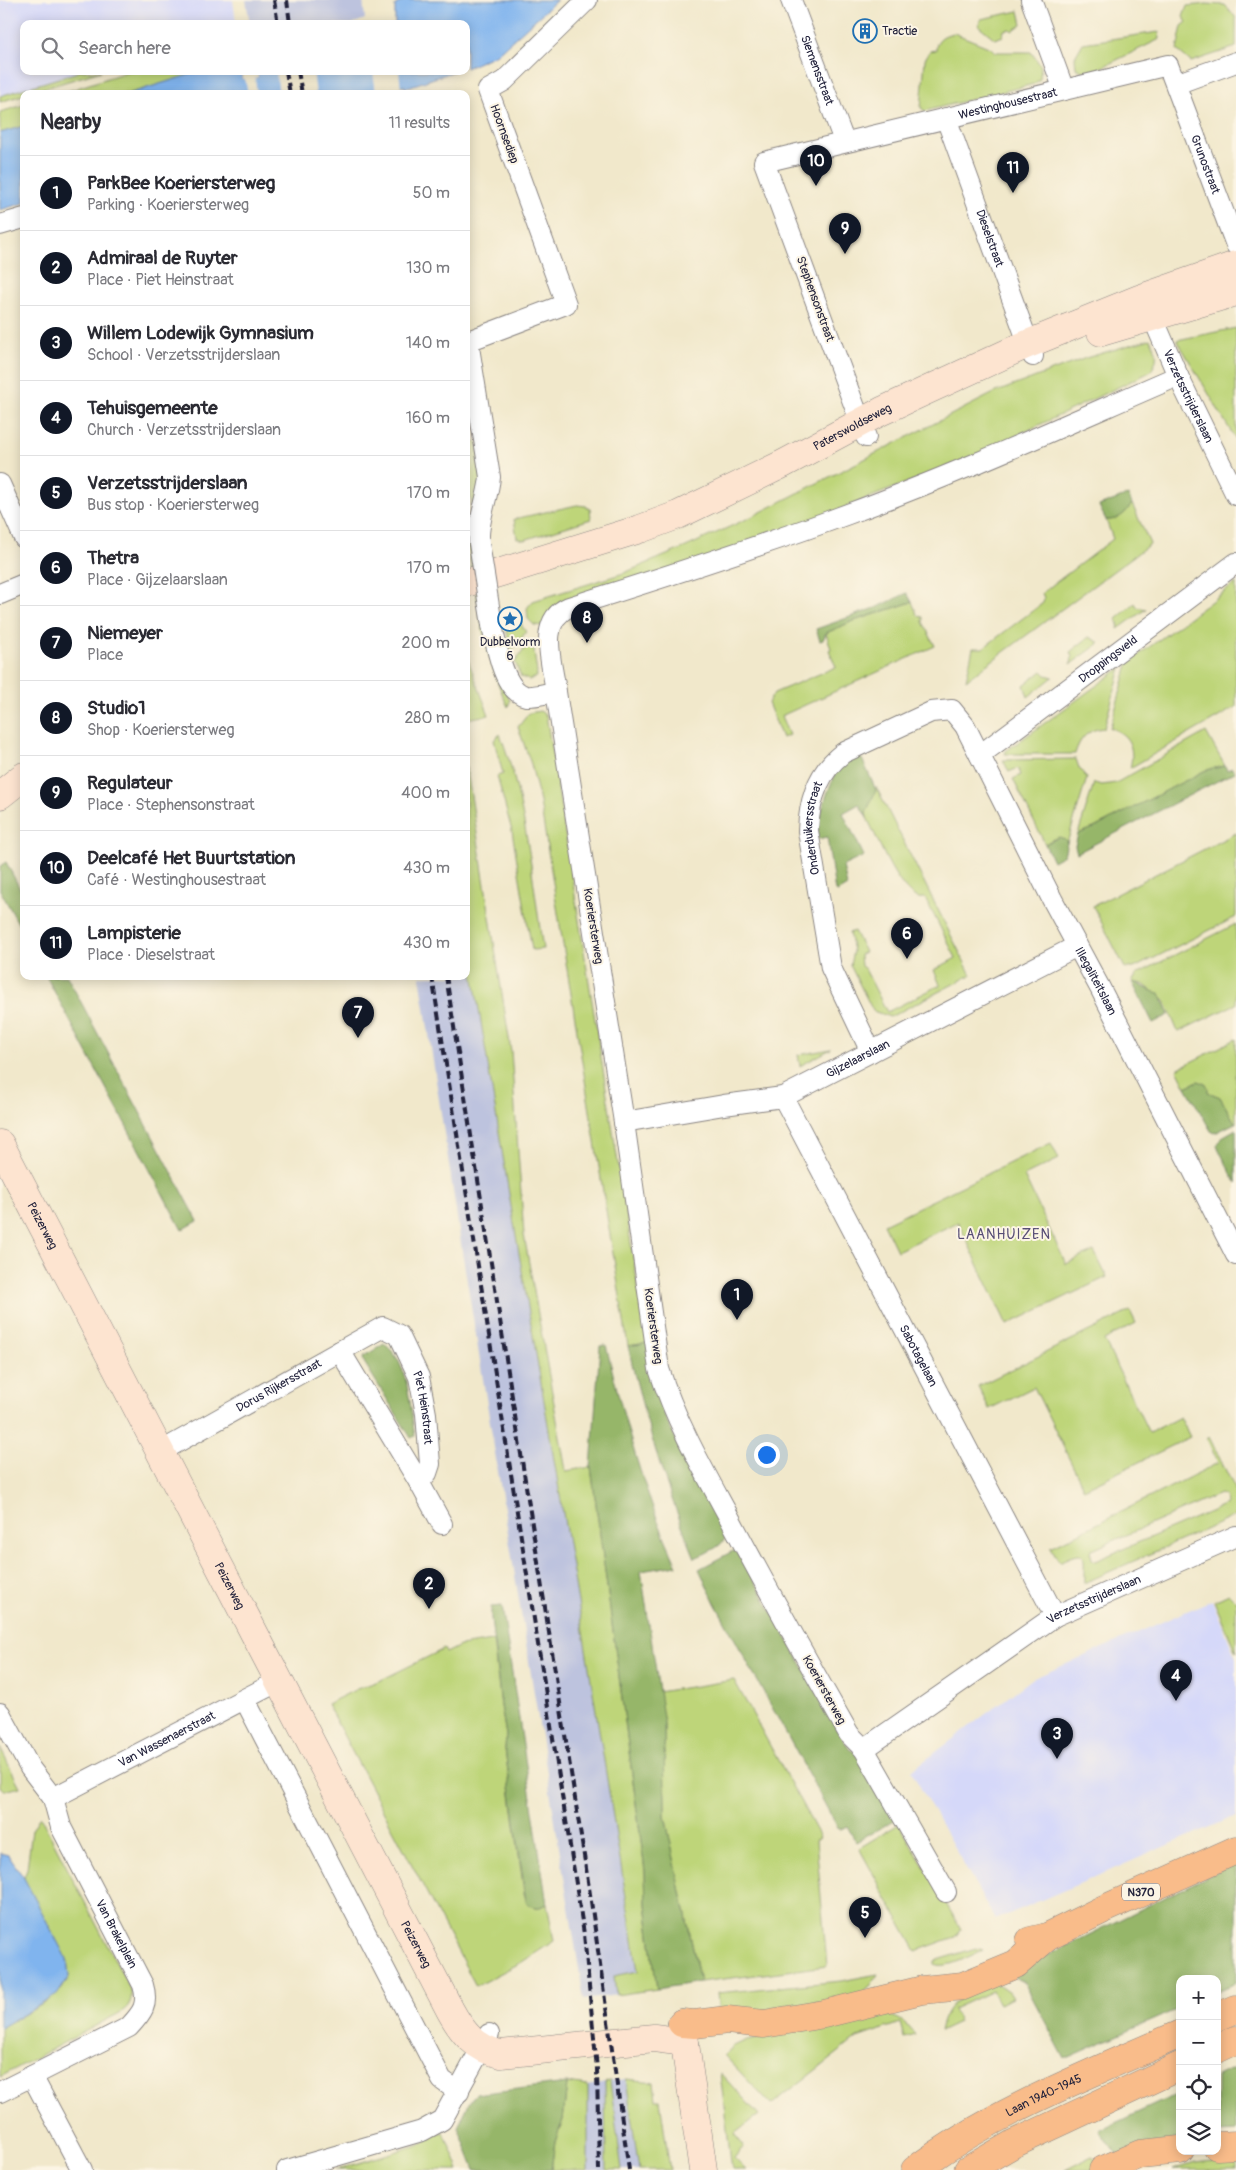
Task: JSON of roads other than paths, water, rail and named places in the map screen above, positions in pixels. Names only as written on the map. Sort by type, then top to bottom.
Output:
[{"type":"highway","name":"N370","points":[[684,2032],[698,2043],[731,2039],[764,2024],[824,2014],[916,1992],[963,1986],[1016,1964],[1047,1937],[1102,1910],[1236,1850]]},
{"type":"highway","points":[[1221,2015],[1236,2009]]},
{"type":"highway","name":"Laan 1940-1945","points":[[915,2170],[936,2155],[999,2118],[1092,2073],[1176,2036]]},
{"type":"highway","points":[[1221,2047],[1236,2040]]},
{"type":"highway","points":[[968,2170],[1013,2144],[1176,2068]]},
{"type":"highway","points":[[1221,2146],[1236,2145]]},
{"type":"highway","points":[[1103,2170],[1140,2154],[1176,2151]]},
{"type":"highway","points":[[1148,2170],[1176,2154]]},
{"type":"main road","name":"Paterswoldseweg","points":[[470,582],[640,529],[678,515],[783,464],[863,429],[1031,350],[1148,307],[1236,265]]},
{"type":"main road","name":"Paterswoldseweg","points":[[1148,307],[1236,292]]},
{"type":"main road","name":"Paterswoldseweg","points":[[470,595],[632,544],[676,528],[863,429]]},
{"type":"main road","name":"Peizerweg","points":[[0,1144],[450,2010],[460,2025],[501,2054],[654,2038],[684,2032]]},
{"type":"main road","points":[[684,2032],[703,2170]]},
{"type":"street","name":"Hoornsediep","points":[[470,339],[566,304],[488,90],[504,81],[587,0]]},
{"type":"street","name":"Siemensstraat","points":[[792,0],[844,141]]},
{"type":"street","points":[[1031,0],[1064,90]]},
{"type":"street","points":[[1176,84],[1236,62]]},
{"type":"street","name":"Westinghousestraat","points":[[764,162],[844,141],[1168,65],[1176,84]]},
{"type":"street","name":"Grunostraat","points":[[1176,84],[1236,245]]},
{"type":"street","name":"Dieselstraat","points":[[946,118],[1031,350]]},
{"type":"street","name":"Stephensonstraat","points":[[764,162],[863,429]]},
{"type":"street","points":[[0,225],[20,219]]},
{"type":"street","name":"Verzetsstrijderslaan","points":[[1148,307],[1178,376],[1236,495]]},
{"type":"street","name":"Hoornsediep","points":[[470,352],[490,477],[489,493],[481,522],[478,543],[492,626],[504,672],[516,691],[528,696],[556,692]]},
{"type":"street","name":"Koeriersterweg","points":[[946,1892],[864,1749],[848,1734],[766,1588],[682,1429],[669,1400],[659,1369],[624,1122],[556,692],[549,630],[554,618],[569,607],[706,565],[849,514],[1000,453],[1178,376]]},
{"type":"street","points":[[0,484],[20,529]]},
{"type":"street","name":"Droppingsveld","points":[[980,755],[1236,563]]},
{"type":"street","points":[[0,594],[20,586]]},
{"type":"street","name":"Illegaliteitslaan","points":[[952,710],[965,726],[1236,1255]]},
{"type":"street","name":"Onderduikersstraat","points":[[871,1052],[831,968],[808,831],[809,809],[822,775],[832,762],[844,753],[932,712],[952,710]]},
{"type":"street","name":"Gijzelaarslaan","points":[[624,1122],[724,1105],[783,1098],[1077,946]]},
{"type":"street","name":"Sabotagelaan","points":[[783,1098],[1055,1616]]},
{"type":"street","name":"Dorus Rijkersstraat","points":[[160,1452],[384,1327],[399,1335]]},
{"type":"street","name":"Piet Heinstraat","points":[[399,1335],[419,1378],[426,1414],[430,1464],[427,1472],[419,1482]]},
{"type":"street","points":[[340,1351],[419,1482],[442,1524]]},
{"type":"street","name":"Verzetsstrijderslaan","points":[[864,1749],[1055,1616],[1236,1536]]},
{"type":"street","name":"Van Wassenaerstraat","points":[[53,1798],[279,1681]]},
{"type":"street","points":[[245,1700],[442,2080],[458,2092]]},
{"type":"street","name":"Van Brakelplein","points":[[0,1713],[30,1768],[53,1798],[61,1827],[143,1986],[147,1998],[141,2014],[130,2027],[0,2092]]},
{"type":"street","points":[[287,2170],[422,2131],[442,2120],[485,2041]]},
{"type":"street","points":[[32,2076],[82,2170]]},
{"type":"water","points":[[405,0],[557,0],[497,54],[470,66],[470,20],[395,20],[395,5]]},
{"type":"water","points":[[188,75],[242,75],[242,79],[258,77],[258,75],[443,75],[405,88],[405,86],[376,90],[141,90]]},
{"type":"water","points":[[20,127],[20,204],[0,210],[0,133]]},
{"type":"water","points":[[0,1853],[8,1855],[24,1878],[67,1960],[69,1977],[57,1995],[0,2028]]},
{"type":"railway","points":[[274,0],[277,20]]},
{"type":"railway","points":[[287,0],[290,20]]},
{"type":"railway","points":[[287,75],[289,90]]},
{"type":"railway","points":[[299,75],[301,90]]},
{"type":"railway","points":[[433,980],[584,1934],[597,2069],[599,2170]]},
{"type":"railway","points":[[447,980],[590,1894],[629,2170]]},
{"type":"place","name":"Tractie","points":[[865,31]]},
{"type":"place","name":"Deelcafé Het Buurtstation","points":[[816,186]]},
{"type":"place","name":"Lampisterie","points":[[1013,193]]},
{"type":"place","name":"Regulateur","points":[[845,254]]},
{"type":"place","name":"Dubbelvorm 6","points":[[510,619]]},
{"type":"place","name":"Studio1","points":[[587,643]]},
{"type":"place","name":"Thetra","points":[[907,959]]},
{"type":"place","name":"Niemeyer","points":[[358,1038]]},
{"type":"place","name":"ParkBee Koeriersterweg","points":[[737,1320]]},
{"type":"place","name":"Admiraal de Ruyter","points":[[429,1609]]},
{"type":"place","name":"Tehuisgemeente","points":[[1176,1701]]},
{"type":"place","name":"Willem Lodewijk Gymnasium","points":[[1057,1759]]},
{"type":"place","name":"Verzetsstrijderslaan","points":[[865,1938]]},
{"type":"district","name":"LAANHUIZEN","points":[[1004,1234]]}]
